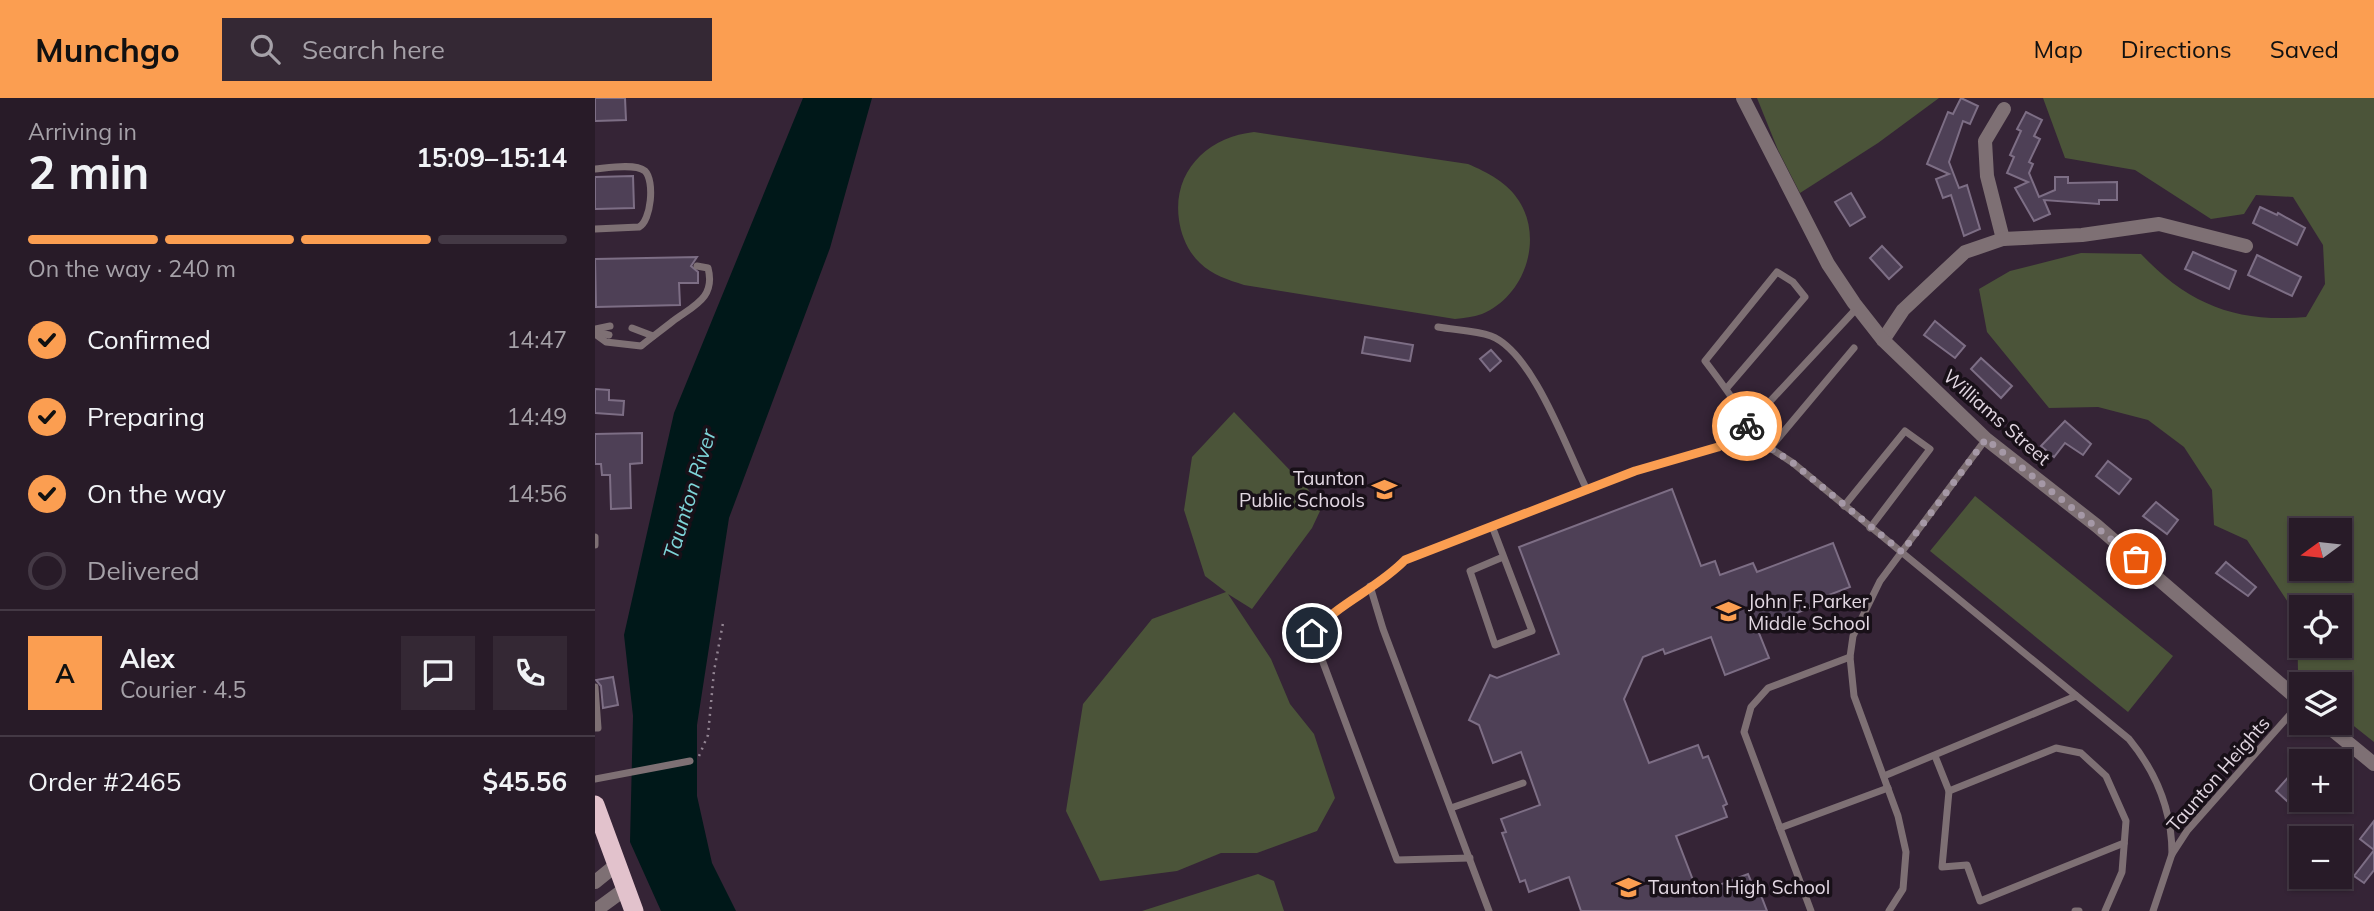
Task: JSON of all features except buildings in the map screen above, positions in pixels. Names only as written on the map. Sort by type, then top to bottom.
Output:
[{"type":"highway","points":[[595,805],[634,911]]},
{"type":"street","name":"Williams Street","points":[[1743,98],[1805,223],[1857,308],[1883,340],[1986,439],[2107,534],[2289,692]]},
{"type":"street","points":[[2003,239],[1987,176],[1985,141],[2004,109]]},
{"type":"street","points":[[1883,340],[1903,310],[1965,252],[2003,239],[2083,235],[2159,224],[2246,246]]},
{"type":"street","points":[[2338,735],[2374,765]]},
{"type":"street","points":[[595,882],[616,865]]},
{"type":"street","points":[[595,911],[625,888]]},
{"type":"lane","points":[[595,169],[637,168],[645,171],[649,178],[650,213],[639,227],[595,229]]},
{"type":"lane","points":[[595,332],[606,342],[641,345],[695,308],[704,298],[711,280],[708,268],[697,266]]},
{"type":"lane","points":[[1726,389],[1805,297],[1793,282],[1777,272],[1705,361],[1749,424],[1770,448],[1793,463],[2076,696],[2110,720],[2145,758],[2165,803],[2172,836],[2172,853]]},
{"type":"lane","points":[[1470,858],[1397,860],[1312,633],[1324,620],[1392,573],[1405,560],[1635,471],[1718,447],[1749,424],[1857,308]]},
{"type":"lane","points":[[1438,327],[1492,336],[1517,354],[1534,380],[1587,490]]},
{"type":"lane","points":[[595,332],[609,331]]},
{"type":"lane","points":[[631,333],[653,336]]},
{"type":"lane","points":[[1770,448],[1854,348]]},
{"type":"lane","points":[[1844,506],[1905,431],[1930,449],[1870,528]]},
{"type":"lane","points":[[1889,911],[1903,889],[1906,852],[1884,776],[1854,696],[1850,657],[1853,636],[1879,581],[1986,439]]},
{"type":"lane","points":[[1492,526],[1532,631],[1496,645],[1470,571],[1503,557]]},
{"type":"lane","points":[[595,537],[595,545]]},
{"type":"lane","points":[[1370,586],[1383,629],[1489,911]]},
{"type":"lane","points":[[1811,911],[1744,732],[1751,707],[1768,688],[1850,657]]},
{"type":"lane","points":[[595,687],[598,727],[595,728]]},
{"type":"lane","points":[[1884,776],[2076,696]]},
{"type":"lane","name":"Taunton Heights","points":[[2153,911],[2172,853],[2196,821],[2289,716]]},
{"type":"lane","points":[[1949,791],[2056,748],[2081,752],[2106,776],[2126,821],[2122,872],[2105,911]]},
{"type":"lane","points":[[1935,756],[1949,791],[1942,867],[1967,865],[1980,901],[2124,843]]},
{"type":"lane","points":[[595,779],[690,761]]},
{"type":"lane","points":[[1451,808],[1523,783]]},
{"type":"lane","points":[[1780,828],[1888,788]]},
{"type":"path","points":[[690,761],[700,755],[707,742],[723,623]]},
{"type":"green space","points":[[1757,98],[1939,98],[1878,143],[1800,193],[1778,150]]},
{"type":"green space","points":[[2043,98],[2374,98],[2374,742],[2352,725],[2352,672],[2298,672],[2298,658],[2352,658],[2352,595],[2289,595],[2289,604],[2247,540],[2214,525],[2212,490],[2184,447],[2148,420],[2098,407],[2049,408],[1987,332],[1979,289],[2010,271],[2081,253],[2141,254],[2177,286],[2216,307],[2258,317],[2306,317],[2325,284],[2323,245],[2293,197],[2256,195],[2244,214],[2211,219],[2135,170],[2065,158]]},
{"type":"green space","points":[[1254,132],[1468,164],[1490,174],[1514,195],[1526,216],[1530,233],[1529,249],[1526,266],[1519,281],[1497,306],[1482,314],[1455,319],[1244,285],[1215,274],[1196,259],[1183,237],[1178,202],[1181,186],[1197,159],[1208,149],[1237,135]]},
{"type":"green space","points":[[1234,412],[1308,489],[1320,511],[1312,528],[1252,609],[1228,594],[1271,659],[1290,704],[1314,734],[1335,798],[1317,831],[1257,853],[1221,853],[1177,871],[1100,881],[1066,811],[1083,704],[1152,619],[1226,592],[1205,576],[1184,510],[1192,457]]},
{"type":"green space","points":[[1975,496],[2173,656],[2128,712],[1930,551]]},
{"type":"green space","points":[[1258,874],[1274,881],[1284,911],[1142,911]]},
{"type":"water","name":"Taunton River","points":[[803,98],[872,98],[830,248],[729,518],[697,725],[697,796],[712,863],[736,911],[661,911],[630,842],[633,716],[624,635],[674,413]]},
{"type":"way so far","points":[[1747,426],[1749,424],[1764,444],[1793,463],[1902,552],[1986,439],[2136,559]]},
{"type":"place","name":"Taunton Public Schools","points":[[1385,489]]},
{"type":"place","name":"John F. Parker Middle School","points":[[1728,612]]},
{"type":"place","name":"Taunton High School","points":[[1628,887]]},
{"type":"route","points":[[1312,633],[1324,620],[1392,573],[1405,560],[1635,471],[1718,447],[1747,426]]}]
